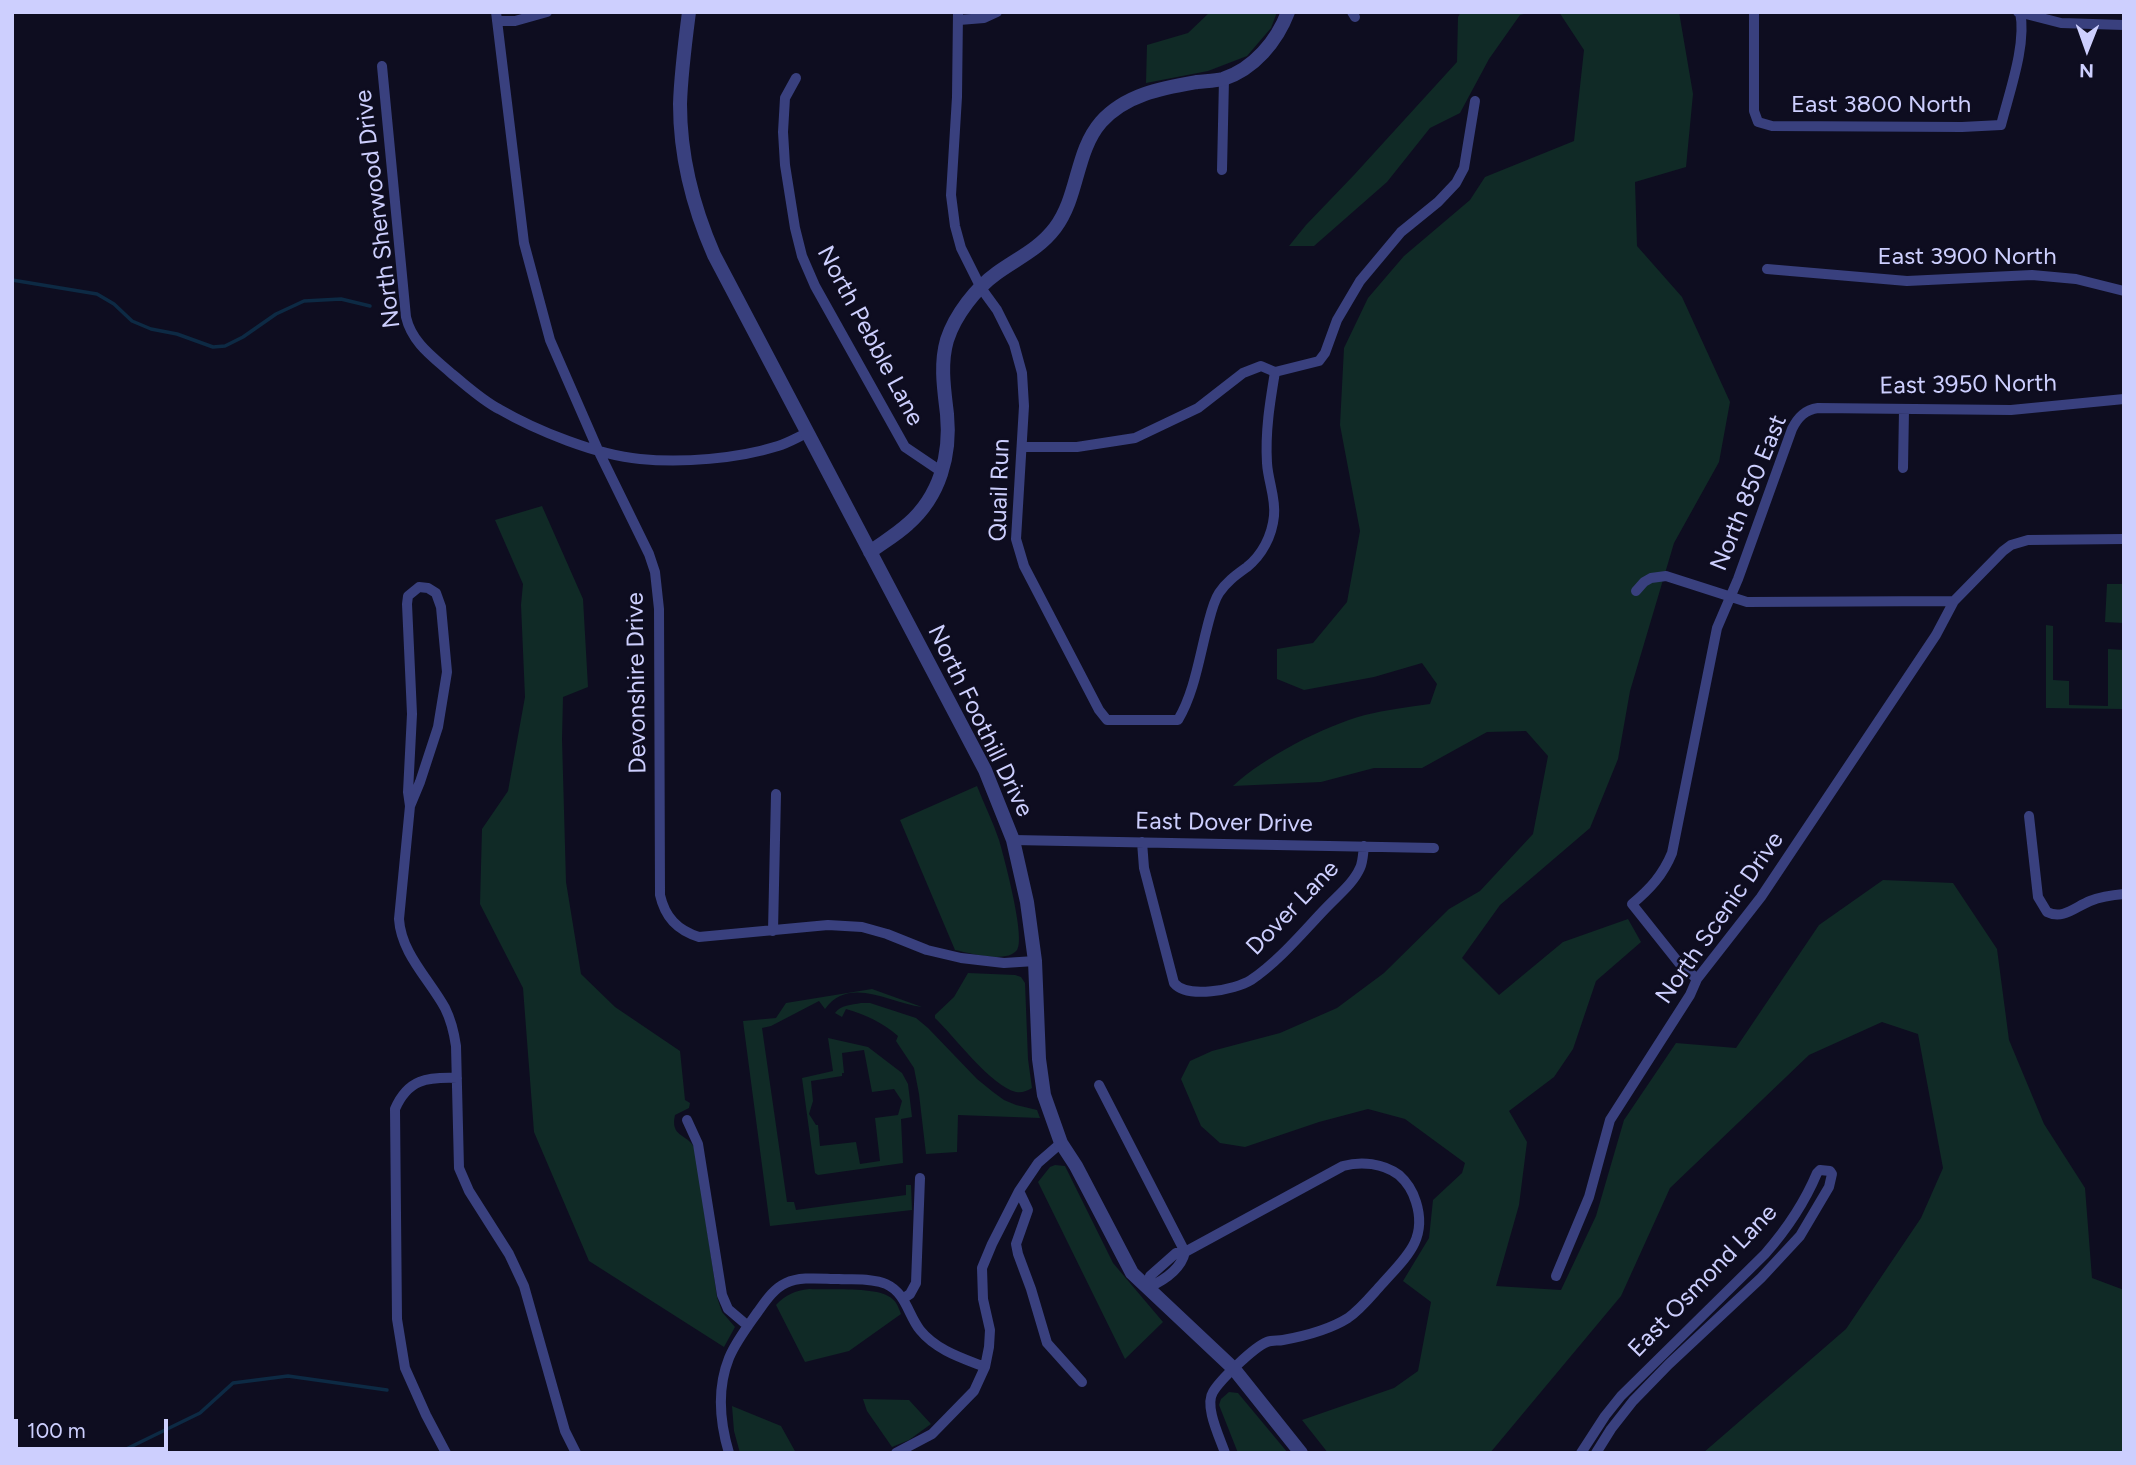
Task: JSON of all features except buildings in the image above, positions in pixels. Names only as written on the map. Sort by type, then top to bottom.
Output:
[{"type":"street","points":[[496,17],[515,21],[547,12]]},
{"type":"street","name":"North Foothill Drive","points":[[689,12],[680,106],[684,160],[696,210],[714,255],[985,771],[1013,840],[1027,902],[1035,961],[1039,1059],[1044,1095],[1061,1143],[1076,1166],[1132,1273],[1234,1369],[1301,1453]]},
{"type":"street","points":[[959,16],[984,18],[997,12]]},
{"type":"street","points":[[870,552],[916,516],[936,487],[942,472],[946,459],[948,430],[942,371],[947,340],[961,312],[996,274],[1034,250],[1056,227],[1070,200],[1087,142],[1107,116],[1127,101],[1151,92],[1224,79],[1243,69],[1265,51],[1288,12]]},
{"type":"street","name":"East 3800 North","points":[[1754,12],[1755,111],[1758,122],[1772,126],[1962,127],[2001,125],[2021,40],[2023,26],[2019,12]]},
{"type":"street","points":[[2019,12],[2061,23],[2124,25]]},
{"type":"street","name":"Quail Run","points":[[959,16],[951,195],[961,248],[1014,344],[1022,373],[1024,405],[1016,525],[1020,555],[1099,710],[1107,720],[1178,720],[1186,706],[1218,594],[1232,577],[1261,552],[1270,536],[1274,515],[1266,437],[1275,372]]},
{"type":"street","name":"Devonshire Drive","points":[[496,17],[524,243],[550,340],[598,450],[649,554],[659,590],[660,881],[662,904],[672,922],[699,937],[828,925],[862,927],[927,950],[961,958],[1004,963],[1035,961]]},
{"type":"street","name":"North Sherwood Drive","points":[[382,66],[406,317],[414,337],[429,355],[499,409],[556,436],[598,450],[639,459],[716,458],[780,446],[807,433]]},
{"type":"street","name":"North Pebble Lane","points":[[796,78],[785,98],[783,132],[785,165],[802,256],[815,286],[905,447],[942,472]]},
{"type":"street","points":[[1222,170],[1224,79]]},
{"type":"street","points":[[1022,447],[1077,447],[1135,439],[1198,408],[1243,373],[1261,366],[1275,372],[1319,361],[1325,353],[1337,320],[1360,281],[1401,232],[1438,202],[1456,183],[1464,168],[1475,101]]},
{"type":"street","name":"East 3900 North","points":[[1767,269],[1908,281],[2032,275],[2076,279],[2124,291]]},
{"type":"street","name":"East 3950 North","points":[[1812,409],[2011,410],[2124,399]]},
{"type":"street","name":"North 850 East","points":[[1697,979],[1679,963],[1632,904],[1655,883],[1672,853],[1717,628],[1738,579],[1792,429],[1798,419],[1812,409]]},
{"type":"street","points":[[1903,468],[1904,410]]},
{"type":"street","name":"North Scenic Drive","points":[[1556,1276],[1589,1197],[1609,1120],[1690,995],[1697,979],[1761,897],[1789,856],[1936,635],[1954,601],[2003,551],[2019,541],[2124,539]]},
{"type":"street","points":[[1636,591],[1651,578],[1666,576],[1747,602],[1954,601]]},
{"type":"street","points":[[410,806],[421,782],[438,727],[447,672],[441,607],[436,593],[419,587],[408,596],[407,604],[412,714],[408,792],[410,806],[400,931],[407,948],[449,1016],[456,1046],[459,1168],[469,1191],[509,1254],[524,1286],[565,1431],[576,1453]]},
{"type":"street","points":[[773,930],[776,794]]},
{"type":"street","points":[[2029,817],[2038,897],[2047,912],[2055,915],[2097,899],[2124,894]]},
{"type":"street","name":"East Dover Drive","points":[[1013,840],[1434,848]]},
{"type":"street","name":"Dover Lane","points":[[1142,842],[1144,868],[1174,983],[1179,989],[1188,992],[1222,990],[1249,981],[1275,960],[1351,882],[1361,867],[1364,846]]},
{"type":"street","points":[[446,1453],[405,1368],[397,1319],[395,1110],[401,1095],[415,1084],[432,1077],[457,1078]]},
{"type":"street","points":[[1099,1085],[1185,1252]]},
{"type":"street","points":[[687,1119],[698,1144],[722,1295],[728,1309],[748,1326]]},
{"type":"street","points":[[896,1453],[932,1434],[974,1391],[985,1367],[990,1330],[983,1299],[982,1268],[1019,1191],[1038,1163],[1061,1143]]},
{"type":"street","points":[[1147,1288],[1150,1276],[1176,1253],[1185,1252],[1343,1166],[1363,1163],[1376,1165],[1399,1175],[1415,1197],[1420,1222],[1417,1238],[1411,1250],[1359,1310],[1348,1318],[1316,1332],[1282,1340],[1255,1360],[1234,1369],[1211,1394],[1209,1404],[1225,1453]]},
{"type":"street","name":"East Osmond Lane","points":[[1581,1453],[1621,1396],[1787,1229],[1806,1198],[1817,1173],[1820,1170],[1830,1171],[1832,1174],[1829,1188],[1800,1236],[1761,1278],[1633,1401],[1611,1429],[1597,1453]]},
{"type":"street","points":[[904,1298],[910,1294],[916,1283],[920,1178]]},
{"type":"street","points":[[1019,1191],[1028,1210],[1016,1244],[1046,1343],[1082,1382]]},
{"type":"street","points":[[729,1453],[723,1430],[721,1393],[728,1359],[769,1296],[784,1284],[797,1279],[871,1280],[887,1284],[904,1298],[920,1330],[936,1345],[985,1367]]},
{"type":"street","points":[[917,1443],[924,1453]]},
{"type":"green space","points":[[1210,12],[1277,12],[1271,28],[1247,56],[1208,71],[1146,83],[1147,45],[1188,33]]},
{"type":"green space","points":[[1461,12],[1532,12],[1520,15],[1489,59],[1460,113],[1430,128],[1387,182],[1314,246],[1289,246],[1457,62],[1458,17]]},
{"type":"green space","points":[[1559,12],[1679,12],[1693,94],[1686,167],[1635,182],[1637,246],[1682,297],[1730,402],[1719,462],[1674,543],[1630,691],[1618,759],[1590,828],[1500,905],[1462,958],[1499,995],[1563,942],[1628,919],[1641,942],[1596,981],[1573,1049],[1554,1077],[1509,1111],[1527,1142],[1519,1205],[1496,1286],[1561,1290],[1596,1216],[1624,1120],[1676,1043],[1736,1048],[1819,925],[1883,880],[1953,883],[1997,949],[2009,1040],[2044,1124],[2085,1188],[2092,1278],[2124,1290],[2124,1453],[1703,1453],[1846,1329],[1921,1218],[1943,1168],[1918,1034],[1882,1022],[1809,1055],[1670,1188],[1621,1296],[1490,1453],[1328,1453],[1302,1420],[1394,1388],[1418,1371],[1431,1302],[1403,1281],[1429,1238],[1433,1200],[1462,1173],[1465,1163],[1405,1119],[1368,1109],[1245,1147],[1220,1143],[1201,1126],[1181,1079],[1190,1061],[1212,1051],[1280,1033],[1337,1008],[1384,973],[1449,909],[1480,891],[1533,834],[1548,756],[1526,731],[1487,732],[1422,768],[1374,768],[1321,782],[1233,786],[1261,764],[1331,727],[1365,715],[1430,704],[1437,684],[1422,663],[1374,677],[1304,690],[1277,679],[1277,649],[1313,643],[1347,602],[1360,531],[1340,425],[1344,348],[1368,298],[1404,256],[1470,200],[1485,177],[1574,141],[1584,50]]},
{"type":"green space","points":[[542,506],[583,599],[588,687],[563,697],[562,739],[566,882],[581,974],[615,1007],[680,1051],[685,1100],[690,1103],[689,1108],[675,1115],[674,1122],[677,1131],[695,1148],[717,1297],[722,1312],[735,1327],[724,1347],[589,1261],[534,1132],[523,988],[480,904],[482,829],[508,791],[525,697],[521,605],[523,584],[495,520]]},
{"type":"green space","points":[[2107,584],[2124,584],[2124,623],[2105,622]]},
{"type":"green space","points":[[2046,625],[2053,626],[2053,680],[2069,681],[2069,705],[2108,706],[2108,649],[2124,650],[2124,709],[2046,708]]},
{"type":"green space","points":[[977,786],[999,840],[1017,914],[1017,950],[1005,956],[955,950],[900,820]]},
{"type":"green space","points":[[968,973],[1015,975],[1021,977],[1025,983],[1032,1088],[1016,1092],[996,1081],[935,1018],[954,997]]},
{"type":"green space","points":[[872,989],[922,1007],[871,994],[846,994],[835,999],[825,1009],[819,1001],[762,1028],[787,1202],[794,1202],[796,1210],[906,1195],[906,1185],[911,1185],[912,1210],[770,1226],[743,1021],[776,1018],[786,1003]]},
{"type":"green space","points":[[870,1003],[916,1018],[993,1092],[1016,1105],[1037,1110],[1040,1118],[958,1115],[957,1152],[926,1154],[914,1068],[896,1041],[898,1036],[880,1023],[860,1014],[846,1009],[842,1017],[835,1013],[843,1007]]},
{"type":"green space","points":[[828,1038],[868,1047],[902,1073],[908,1084],[912,1117],[901,1119],[903,1163],[818,1175],[815,1173],[802,1078],[833,1071]],"holes":[[[864,1050],[872,1092],[894,1089],[902,1101],[898,1115],[875,1118],[880,1161],[860,1164],[856,1142],[820,1146],[818,1125],[809,1114],[813,1101],[811,1081],[842,1076],[842,1053]]]},
{"type":"green space","points":[[1065,1166],[1113,1263],[1163,1322],[1125,1359],[1038,1182],[1050,1167]]},
{"type":"green space","points":[[809,1289],[881,1293],[893,1299],[901,1314],[849,1351],[805,1362],[776,1305],[791,1294]]},
{"type":"green space","points":[[1229,1392],[1238,1393],[1288,1453],[1238,1453],[1219,1405]]},
{"type":"green space","points":[[863,1399],[909,1400],[931,1424],[909,1440],[892,1447],[867,1411]]},
{"type":"green space","points":[[732,1406],[781,1426],[796,1453],[740,1453],[734,1431]]},
{"type":"waterway","points":[[12,280],[97,294],[114,304],[132,321],[213,347],[225,346],[243,337],[276,314],[304,301],[341,299],[370,306]]},
{"type":"waterway","points":[[118,1453],[200,1413],[233,1383],[288,1376],[387,1390]]}]
